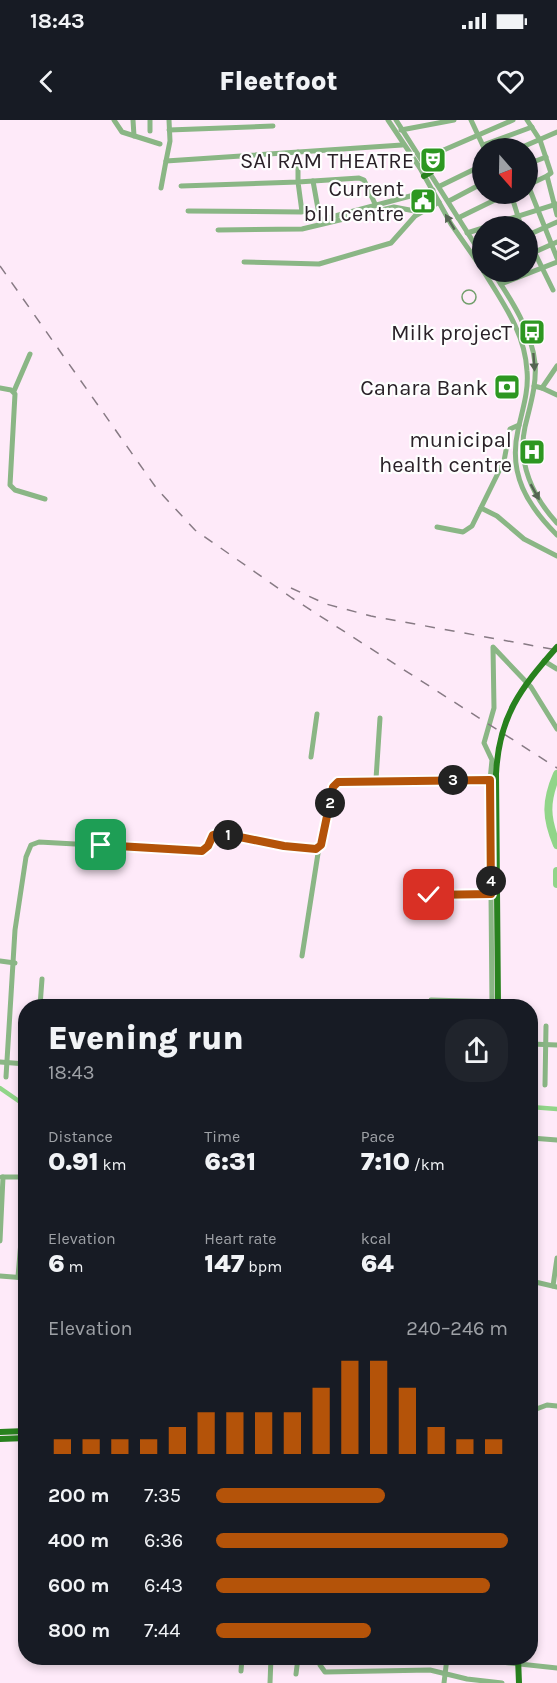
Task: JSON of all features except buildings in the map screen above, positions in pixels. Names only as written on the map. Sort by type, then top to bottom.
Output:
[{"type":"main road","points":[[424,176],[431,172]]},
{"type":"main road","points":[[494,999],[497,756],[502,728],[513,702],[557,647]]},
{"type":"main road","points":[[0,1432],[18,1431]]},
{"type":"main road","points":[[0,1439],[18,1438]]},
{"type":"main road","points":[[518,1665],[519,1683]]},
{"type":"street","points":[[114,120],[122,132],[160,144]]},
{"type":"street","points":[[134,120],[134,136]]},
{"type":"street","points":[[150,120],[150,131]]},
{"type":"street","points":[[161,188],[166,161],[169,120]]},
{"type":"street","points":[[388,120],[472,254]]},
{"type":"street","points":[[396,120],[423,159],[472,240]]},
{"type":"street","points":[[401,130],[454,120]]},
{"type":"street","points":[[471,120],[479,138]]},
{"type":"street","points":[[423,159],[513,120]]},
{"type":"street","points":[[527,120],[540,140],[546,157],[557,215]]},
{"type":"street","points":[[169,130],[273,126]]},
{"type":"street","points":[[505,138],[531,127]]},
{"type":"street","points":[[540,140],[557,132]]},
{"type":"street","points":[[166,161],[402,145]]},
{"type":"street","points":[[188,211],[302,212],[298,182],[298,152]]},
{"type":"street","points":[[538,160],[546,157]]},
{"type":"street","points":[[538,180],[557,169]]},
{"type":"street","points":[[440,186],[472,170]]},
{"type":"street","points":[[181,186],[362,178],[376,206]]},
{"type":"street","points":[[314,181],[320,220],[432,190]]},
{"type":"street","points":[[449,201],[472,189]]},
{"type":"street","points":[[244,262],[323,263],[391,243],[420,212],[439,202]]},
{"type":"street","points":[[458,218],[487,204]]},
{"type":"street","points":[[513,204],[520,216],[556,204]]},
{"type":"street","points":[[534,204],[544,228],[554,243],[557,258]]},
{"type":"street","points":[[218,230],[303,229],[393,207],[420,212]]},
{"type":"street","points":[[538,231],[557,222]]},
{"type":"street","points":[[467,233],[472,231]]},
{"type":"street","points":[[538,251],[554,243]]},
{"type":"street","points":[[538,256],[554,290]]},
{"type":"street","points":[[557,262],[501,284],[531,341],[535,364],[534,386],[525,429],[523,453],[526,471],[541,502],[557,523]]},
{"type":"street","points":[[489,282],[523,343],[527,377],[514,460],[521,488],[538,517],[557,535]]},
{"type":"street","points":[[30,354],[14,391],[10,485],[15,490],[45,499]]},
{"type":"street","points":[[542,388],[557,366]]},
{"type":"street","points":[[534,386],[557,395]]},
{"type":"street","points":[[0,388],[14,391]]},
{"type":"street","points":[[437,527],[463,532],[472,526],[504,460],[510,429],[518,429]]},
{"type":"street","points":[[481,508],[497,516],[524,539],[557,556]]},
{"type":"street","points":[[494,999],[490,780],[492,760],[484,743],[494,708],[493,647],[531,687],[557,729]]},
{"type":"street","points":[[544,662],[557,669]]},
{"type":"street","points":[[311,757],[316,714]]},
{"type":"street","points":[[376,779],[380,718]]},
{"type":"street","points":[[302,956],[319,848],[335,783],[376,779],[490,780]]},
{"type":"street","points":[[6,1077],[15,963],[15,930],[26,857],[28,849],[34,843],[202,851],[208,846],[213,835],[220,833],[284,846],[319,848]]},
{"type":"street","points":[[429,895],[491,894]]},
{"type":"street","points":[[0,961],[15,963]]},
{"type":"street","points":[[41,999],[42,979]]},
{"type":"street","points":[[545,1086],[546,1026]]},
{"type":"street","points":[[538,1044],[557,1045]]},
{"type":"street","points":[[0,1062],[18,1064]]},
{"type":"street","points":[[538,1139],[557,1140]]},
{"type":"street","points":[[0,1241],[1,1177],[18,1176]]},
{"type":"street","points":[[538,1282],[555,1286],[557,1258]]},
{"type":"street","points":[[0,1276],[18,1277]]},
{"type":"street","points":[[538,1408],[543,1405],[557,1406]]},
{"type":"street","points":[[241,1665],[241,1671]]},
{"type":"street","points":[[270,1683],[271,1665]]},
{"type":"street","points":[[296,1674],[297,1665]]},
{"type":"street","points":[[320,1665],[325,1672],[430,1670],[467,1679],[502,1683]]},
{"type":"street","points":[[444,1683],[447,1665]]},
{"type":"street","points":[[538,1665],[557,1668]]},
{"type":"waterway","points":[[469,290],[474,292],[476,297],[474,302],[469,304],[464,302],[462,297],[464,292],[469,290]]},
{"type":"waterway","points":[[557,774],[550,793],[548,810],[557,845]]},
{"type":"waterway","points":[[557,871],[557,884]]},
{"type":"waterway","points":[[0,1088],[18,1100]]},
{"type":"waterway","points":[[538,1108],[557,1109]]},
{"type":"railway","points":[[0,266],[157,489],[195,530],[292,598],[557,768]]},
{"type":"railway","points":[[291,588],[326,604],[371,616],[557,650]]},
{"type":"place","name":"SAI RAM THEATRE","points":[[433,160]]},
{"type":"place","name":"Current bill centre","points":[[423,201]]},
{"type":"place","name":"Milk projecT","points":[[532,332]]},
{"type":"place","name":"Canara Bank","points":[[507,387]]},
{"type":"place","name":"municipal health centre","points":[[532,452]]},
{"type":"route","points":[[101,845],[202,851],[208,846],[211,837],[215,833],[220,833],[270,844],[316,849],[321,845],[335,783],[376,779],[490,780],[491,894],[429,895]]}]
